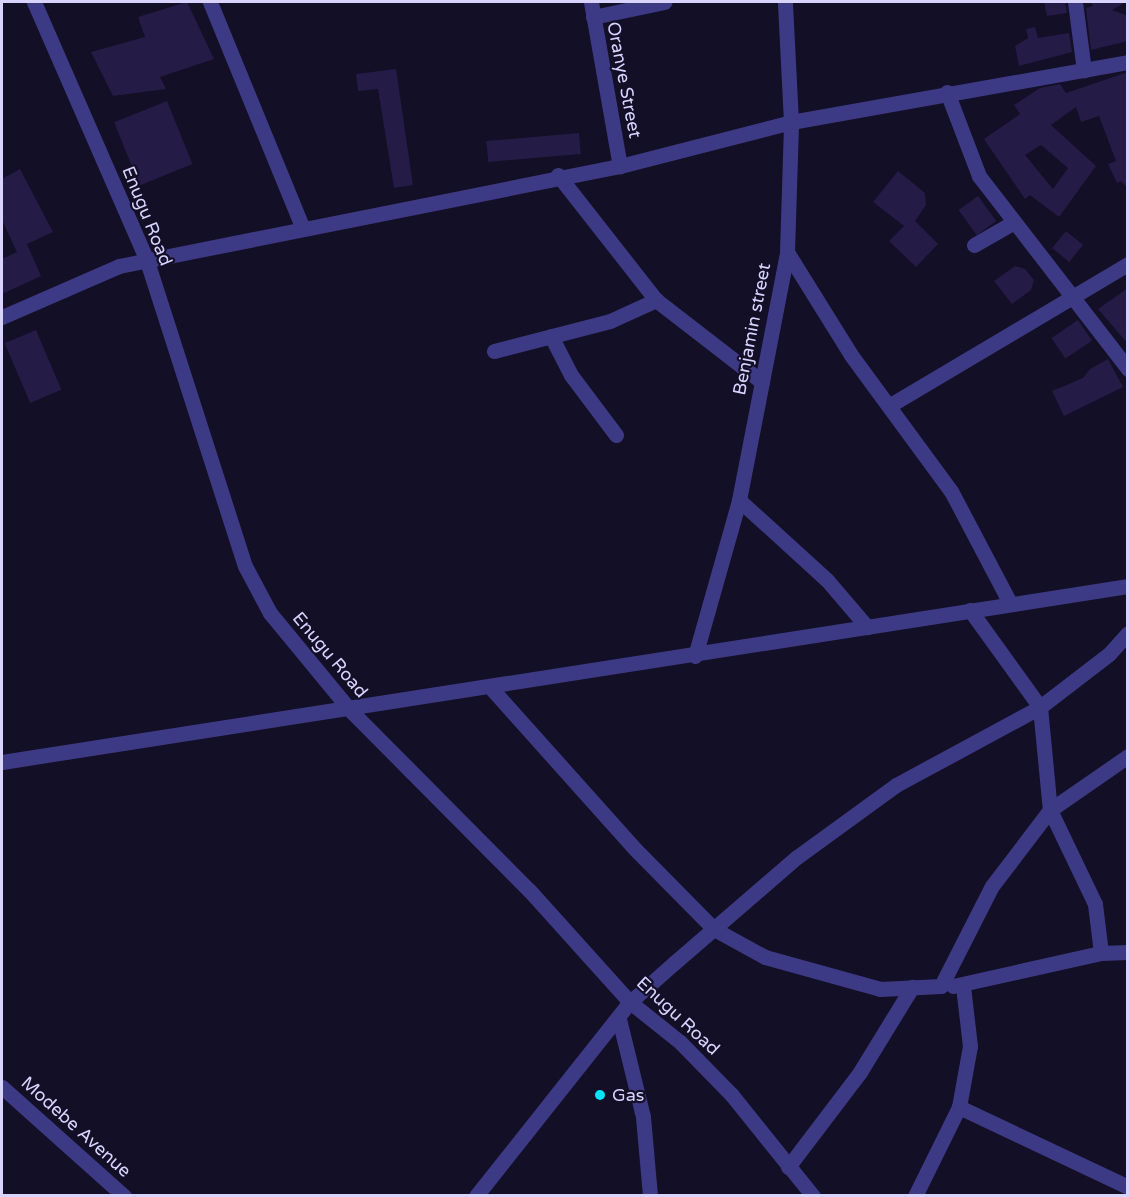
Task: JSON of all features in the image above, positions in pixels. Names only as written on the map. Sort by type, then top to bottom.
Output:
[{"type":"street","name":"Enugu Road","points":[[34,2],[147,261],[245,566],[270,614],[350,710],[529,890],[630,1002],[680,1042],[731,1094],[813,1196]]},
{"type":"street","points":[[210,2],[303,229]]},
{"type":"street","name":"Oranye Street","points":[[591,2],[620,166]]},
{"type":"street","points":[[593,17],[664,2]]},
{"type":"street","name":"Benjamin street","points":[[695,656],[739,500],[787,252],[791,122],[785,2]]},
{"type":"street","points":[[1075,2],[1084,70]]},
{"type":"street","points":[[2,317],[119,266],[558,176],[620,166],[791,122],[947,92],[1128,62]]},
{"type":"street","points":[[947,92],[979,176],[1128,369]]},
{"type":"street","points":[[558,176],[656,300],[762,382]]},
{"type":"street","points":[[974,245],[1014,222]]},
{"type":"street","points":[[787,252],[851,355],[892,404],[951,491],[1010,602]]},
{"type":"street","points":[[892,404],[999,345],[1070,296],[1128,264]]},
{"type":"street","points":[[494,351],[610,321],[656,300]]},
{"type":"street","points":[[551,336],[571,375],[616,435]]},
{"type":"street","points":[[739,500],[827,580],[867,627]]},
{"type":"street","points":[[2,762],[695,656],[1010,602],[1128,586]]},
{"type":"street","points":[[970,610],[1040,707],[1050,810],[1095,904],[1101,953]]},
{"type":"street","points":[[476,1196],[619,1019],[630,1002],[797,857],[896,785],[1040,707],[1109,654],[1128,633]]},
{"type":"street","points":[[491,688],[636,850],[714,929],[765,957],[880,989],[963,986],[1101,953],[1128,952]]},
{"type":"street","points":[[941,986],[992,886],[1050,810],[1128,756]]},
{"type":"street","points":[[915,1196],[959,1107],[970,1046],[963,986]]},
{"type":"street","points":[[788,1167],[860,1072],[912,987]]},
{"type":"street","points":[[619,1019],[643,1117],[650,1196]]},
{"type":"street","name":"Modebe Avenue","points":[[2,1087],[124,1196]]},
{"type":"street","points":[[959,1107],[1122,1189]]},
{"type":"building","points":[[187,2],[214,59],[160,77],[166,89],[113,96],[91,52],[145,37],[138,17]]},
{"type":"building","points":[[1044,2],[1065,2],[1067,13],[1047,16]]},
{"type":"building","points":[[1091,2],[1126,2],[1112,10],[1128,16],[1128,41],[1091,50],[1086,8],[1093,6]]},
{"type":"building","points":[[1035,27],[1038,38],[1069,33],[1072,52],[1019,66],[1015,46],[1028,38],[1026,29]]},
{"type":"building","points":[[396,69],[413,185],[394,188],[378,89],[358,91],[356,74]]},
{"type":"building","points":[[1128,72],[1128,189],[1121,181],[1117,183],[1108,164],[1116,161],[1099,116],[1081,122],[1076,107],[1051,125],[1096,166],[1059,217],[1030,195],[1025,199],[984,139],[1020,114],[1014,105],[1040,88],[1060,84],[1066,93]],"holes":[[[1041,145],[1068,168],[1053,189],[1025,155]]]},
{"type":"building","points":[[167,101],[192,164],[140,185],[114,122]]},
{"type":"building","points":[[579,133],[581,154],[488,162],[486,141]]},
{"type":"building","points":[[20,169],[53,232],[27,244],[41,276],[2,294],[2,259],[17,252],[2,220],[2,179]]},
{"type":"building","points":[[898,171],[925,193],[926,205],[915,221],[938,244],[916,267],[889,241],[904,226],[873,202]]},
{"type":"building","points":[[978,196],[996,221],[977,235],[959,210]]},
{"type":"building","points":[[1066,231],[1083,245],[1069,262],[1052,248]]},
{"type":"building","points":[[1015,266],[1025,269],[1034,280],[1031,290],[1012,304],[994,281]]},
{"type":"building","points":[[1128,288],[1128,344],[1098,309]]},
{"type":"building","points":[[1078,320],[1092,341],[1065,359],[1051,338]]},
{"type":"building","points":[[36,330],[61,390],[30,403],[5,343]]},
{"type":"building","points":[[1108,359],[1123,387],[1064,416],[1052,391],[1083,378],[1090,369]]},
{"type":"place","name":"Gas","points":[[600,1095]]}]
